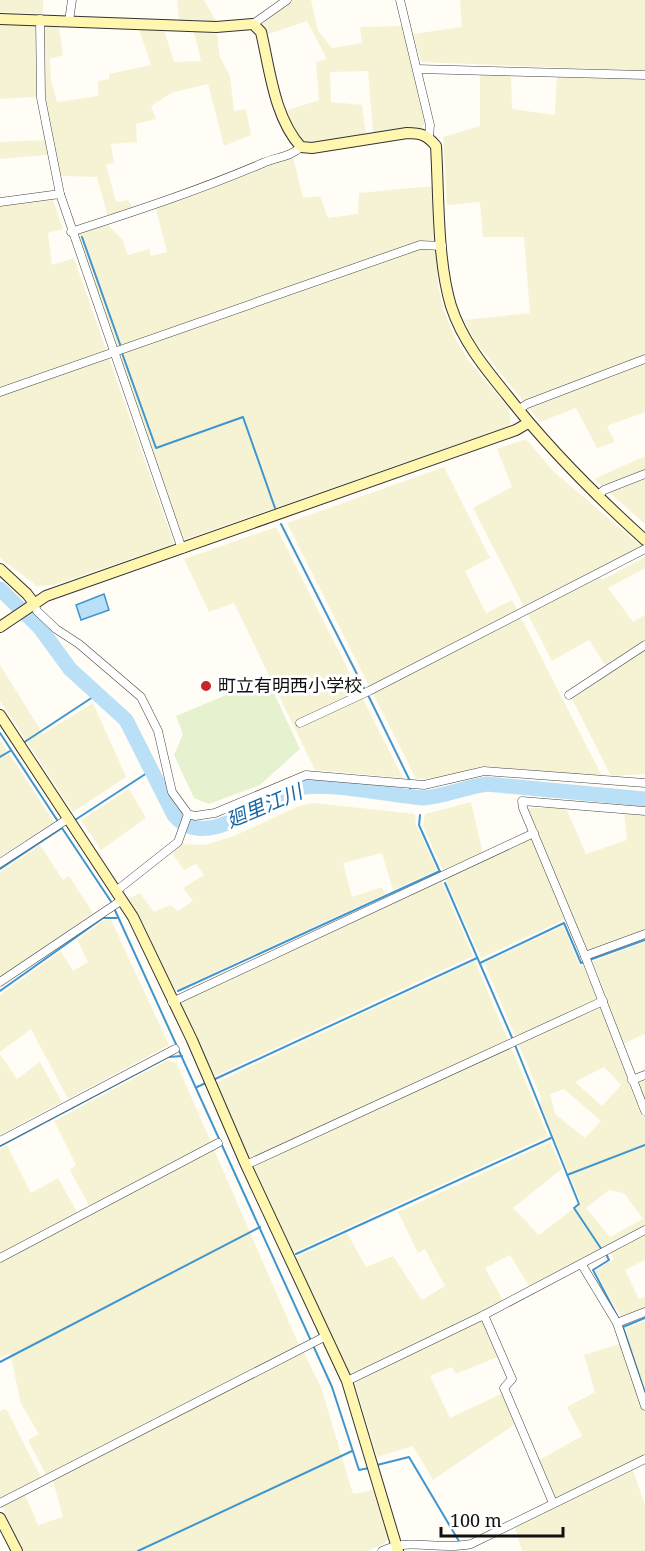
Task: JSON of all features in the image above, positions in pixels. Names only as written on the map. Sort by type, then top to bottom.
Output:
[{"type":"street","points":[[69,21],[72,0]]},
{"type":"street","points":[[0,19],[216,27],[253,24],[287,0]]},
{"type":"street","points":[[400,0],[430,125],[429,137]]},
{"type":"street","points":[[40,20],[41,98],[60,194],[71,232],[119,351],[182,549]]},
{"type":"street","points":[[253,24],[259,27],[261,32],[283,119],[290,135],[301,147],[312,148],[407,133],[420,133],[429,137],[436,146],[446,286],[462,334],[479,361],[528,423],[560,459],[645,540]]},
{"type":"street","points":[[417,69],[645,75]]},
{"type":"street","points":[[71,232],[198,191],[267,162],[293,154],[301,147]]},
{"type":"street","points":[[0,202],[60,194]]},
{"type":"street","points":[[0,392],[420,246],[442,246]]},
{"type":"street","points":[[518,410],[527,404],[645,359]]},
{"type":"street","points":[[0,627],[31,604],[516,430],[528,423]]},
{"type":"street","points":[[597,496],[604,490],[645,474]]},
{"type":"street","points":[[300,723],[366,692],[645,549]]},
{"type":"street","points":[[0,569],[27,594],[31,604],[56,629],[79,644],[141,697],[158,731],[172,792],[188,814],[195,816],[215,813],[306,775],[409,784],[438,784],[484,771],[645,783]]},
{"type":"street","points":[[569,695],[645,645]]},
{"type":"street","points":[[0,715],[116,901],[133,916],[347,1381],[398,1549]]},
{"type":"street","points":[[645,812],[522,801],[645,1111]]},
{"type":"street","points":[[0,982],[116,901],[178,842],[188,814]]},
{"type":"street","points":[[0,863],[66,822]]},
{"type":"street","points":[[172,1002],[534,833]]},
{"type":"street","points":[[586,959],[645,934]]},
{"type":"street","points":[[246,1165],[603,1001]]},
{"type":"street","points":[[0,1141],[175,1049]]},
{"type":"street","points":[[632,1080],[645,1075]]},
{"type":"street","points":[[0,1258],[218,1143]]},
{"type":"street","points":[[347,1381],[484,1315],[645,1230]]},
{"type":"street","points":[[582,1265],[620,1322],[645,1406]]},
{"type":"street","points":[[620,1322],[645,1312]]},
{"type":"street","points":[[484,1315],[512,1379],[504,1388],[553,1503]]},
{"type":"street","points":[[0,1503],[326,1336]]},
{"type":"street","points":[[382,1551],[398,1549],[408,1544],[441,1550],[471,1547],[553,1503],[645,1459]]},
{"type":"street","points":[[0,1518],[17,1551]]},
{"type":"shaded area","points":[[0,0],[43,0],[43,14],[0,12]]},
{"type":"shaded area","points":[[177,0],[204,0],[216,21],[179,20]]},
{"type":"shaded area","points":[[277,0],[311,0],[318,31],[332,48],[362,43],[360,27],[402,26],[425,122],[422,128],[373,133],[368,71],[330,72],[331,102],[362,105],[366,134],[313,143],[305,142],[296,133],[285,111],[319,100],[316,62],[327,59],[307,21],[266,35],[262,26],[268,17],[279,9]]},
{"type":"shaded area","points":[[460,0],[645,0],[645,71],[421,62],[413,34],[462,27]]},
{"type":"shaded area","points":[[0,24],[59,27],[63,55],[50,59],[51,80],[57,102],[98,96],[98,81],[109,79],[109,74],[151,65],[139,29],[164,30],[174,62],[201,61],[194,31],[217,34],[220,57],[230,76],[234,111],[246,109],[251,135],[224,146],[208,84],[171,93],[151,106],[156,119],[136,124],[137,142],[111,144],[114,163],[106,165],[116,202],[128,200],[133,208],[108,217],[97,177],[60,176],[56,154],[0,159],[0,142],[44,140],[37,97],[0,99]]},
{"type":"shaded area","points":[[480,73],[511,74],[512,109],[555,115],[557,76],[645,79],[645,412],[607,426],[615,442],[597,448],[576,408],[540,422],[474,340],[465,320],[530,313],[524,237],[483,237],[480,202],[447,205],[443,137],[480,126]]},
{"type":"shaded area","points":[[293,157],[303,198],[320,196],[328,218],[358,214],[359,193],[434,186],[438,284],[443,308],[455,338],[469,361],[508,408],[511,419],[509,426],[184,540],[75,233],[107,224],[122,239],[128,255],[149,249],[151,256],[167,252],[156,209]]},
{"type":"shaded area","points":[[53,200],[63,229],[48,233],[52,265],[74,258],[174,544],[54,585],[37,586],[0,558],[0,205]]},
{"type":"shaded area","points":[[526,439],[553,471],[641,546],[597,570],[602,580],[645,557],[645,568],[608,588],[633,622],[645,615],[645,774],[611,776],[572,699],[610,673],[589,640],[552,661],[473,508],[512,487],[497,449]]},
{"type":"shaded area","points":[[645,456],[645,524],[594,479]]},
{"type":"shaded area","points":[[444,467],[490,558],[465,571],[486,613],[512,600],[602,776],[481,766],[441,778],[416,779],[287,523]]},
{"type":"shaded area","points":[[276,527],[403,778],[315,770],[234,603],[209,612],[184,559]]},
{"type":"shaded area","points":[[0,665],[43,734],[93,703],[126,777],[73,812],[0,701]]},
{"type":"shaded area","points":[[0,740],[54,822],[0,857]]},
{"type":"shaded area","points":[[129,789],[146,818],[101,850],[81,820]]},
{"type":"shaded area","points":[[471,802],[483,854],[444,873],[423,826],[425,814]]},
{"type":"shaded area","points":[[314,803],[415,814],[416,825],[437,870],[393,890],[382,853],[343,863],[352,897],[382,887],[385,894],[174,991],[128,899],[140,893],[154,912],[170,905],[178,911],[193,901],[183,888],[204,875],[196,864],[184,870],[172,853],[181,844],[205,845],[234,836],[299,806]]},
{"type":"shaded area","points":[[528,808],[566,808],[586,854],[627,840],[624,814],[645,815],[645,931],[586,952]]},
{"type":"shaded area","points":[[533,838],[566,919],[481,958],[445,879]]},
{"type":"shaded area","points":[[40,845],[63,880],[69,876],[93,913],[0,978],[0,872]]},
{"type":"shaded area","points":[[441,880],[473,956],[213,1077],[179,1002]]},
{"type":"shaded area","points":[[104,920],[111,920],[169,1045],[68,1099],[31,1029],[0,1052],[0,995],[61,951],[73,971],[88,962],[77,940]]},
{"type":"shaded area","points":[[563,926],[580,966],[645,942],[645,1034],[616,1047],[628,1076],[645,1070],[645,1260],[625,1270],[639,1299],[645,1297],[645,1310],[622,1319],[595,1271],[614,1259],[608,1248],[530,1288],[510,1255],[485,1268],[504,1302],[480,1315],[500,1356],[456,1374],[452,1367],[430,1376],[450,1418],[503,1393],[515,1424],[433,1480],[413,1446],[377,1457],[355,1383],[294,1258],[347,1233],[366,1267],[393,1256],[422,1300],[445,1286],[425,1249],[418,1253],[398,1212],[550,1142],[562,1169],[513,1208],[539,1235],[581,1203],[540,1104],[541,1097],[484,963]],"holes":[[[604,1067],[621,1085],[602,1106],[575,1082]],[[564,1089],[601,1121],[585,1138],[555,1114],[550,1094]],[[609,1190],[624,1193],[643,1219],[610,1237],[586,1208]]]},
{"type":"shaded area","points":[[475,961],[548,1136],[292,1253],[215,1083]]},
{"type":"shaded area","points":[[0,1054],[17,1079],[40,1062],[62,1102],[0,1135]]},
{"type":"shaded area","points":[[168,1060],[177,1064],[299,1345],[46,1475],[28,1440],[39,1434],[21,1404],[10,1353],[0,1358],[0,1149],[7,1145],[31,1193],[58,1178],[81,1219],[93,1213],[70,1170],[76,1165],[54,1121]]},
{"type":"shaded area","points":[[645,1321],[645,1455],[550,1502],[534,1463],[582,1436],[567,1407],[595,1392],[584,1355],[629,1341],[626,1328]]},
{"type":"shaded area","points":[[303,1351],[321,1387],[353,1494],[373,1490],[388,1538],[385,1543],[368,1551],[24,1551],[2,1507],[25,1495],[38,1525],[63,1517],[53,1481]]},
{"type":"shaded area","points":[[6,1409],[41,1477],[0,1499],[0,1411]]},
{"type":"shaded area","points":[[633,1470],[645,1505],[645,1551],[522,1551],[515,1528]]},
{"type":"green space","points":[[267,678],[300,749],[260,785],[209,804],[194,798],[174,755],[183,734],[176,716]]},
{"type":"water","points":[[104,594],[109,610],[81,620],[76,605]]},
{"type":"waterway","points":[[82,237],[121,347]]},
{"type":"waterway","points":[[122,353],[156,448],[243,417],[275,508]]},
{"type":"waterway","points":[[281,524],[365,690]]},
{"type":"waterway","name":"廻里江川","points":[[0,589],[40,628],[70,669],[126,720],[174,815],[187,825],[202,828],[219,826],[236,820],[285,793],[311,786],[424,798],[487,784],[645,799]]},
{"type":"waterway","points":[[23,743],[99,693]]},
{"type":"waterway","points":[[368,695],[410,781]]},
{"type":"waterway","points":[[0,733],[59,823]]},
{"type":"waterway","points":[[0,757],[10,751]]},
{"type":"waterway","points":[[75,820],[150,771]]},
{"type":"waterway","points":[[410,787],[410,797]]},
{"type":"waterway","name":"廻里江川","points":[[422,803],[424,798]]},
{"type":"waterway","points":[[420,815],[419,825],[440,872]]},
{"type":"waterway","points":[[0,869],[62,828],[112,903]]},
{"type":"waterway","points":[[178,991],[440,871]]},
{"type":"waterway","points":[[445,883],[513,1040]]},
{"type":"waterway","points":[[114,908],[332,1387],[359,1470],[369,1468]]},
{"type":"waterway","points":[[0,991],[103,918],[117,918]]},
{"type":"waterway","points":[[480,963],[564,923],[581,963],[645,940]]},
{"type":"waterway","points":[[213,1080],[477,958]]},
{"type":"waterway","points":[[515,1045],[579,1204],[574,1208],[602,1250]]},
{"type":"waterway","points":[[0,1146],[168,1057],[182,1056]]},
{"type":"waterway","points":[[197,1087],[208,1082]]},
{"type":"waterway","points":[[296,1254],[551,1138]]},
{"type":"waterway","points":[[567,1175],[645,1145]]},
{"type":"waterway","points":[[0,1362],[260,1227]]},
{"type":"waterway","points":[[606,1254],[609,1260],[593,1270],[623,1327],[645,1393]]},
{"type":"waterway","points":[[623,1327],[645,1318]]},
{"type":"waterway","points":[[138,1551],[352,1451]]},
{"type":"waterway","points":[[377,1465],[409,1457],[460,1543]]},
{"type":"place","name":"町立有明西小学校","points":[[206,686]]}]
